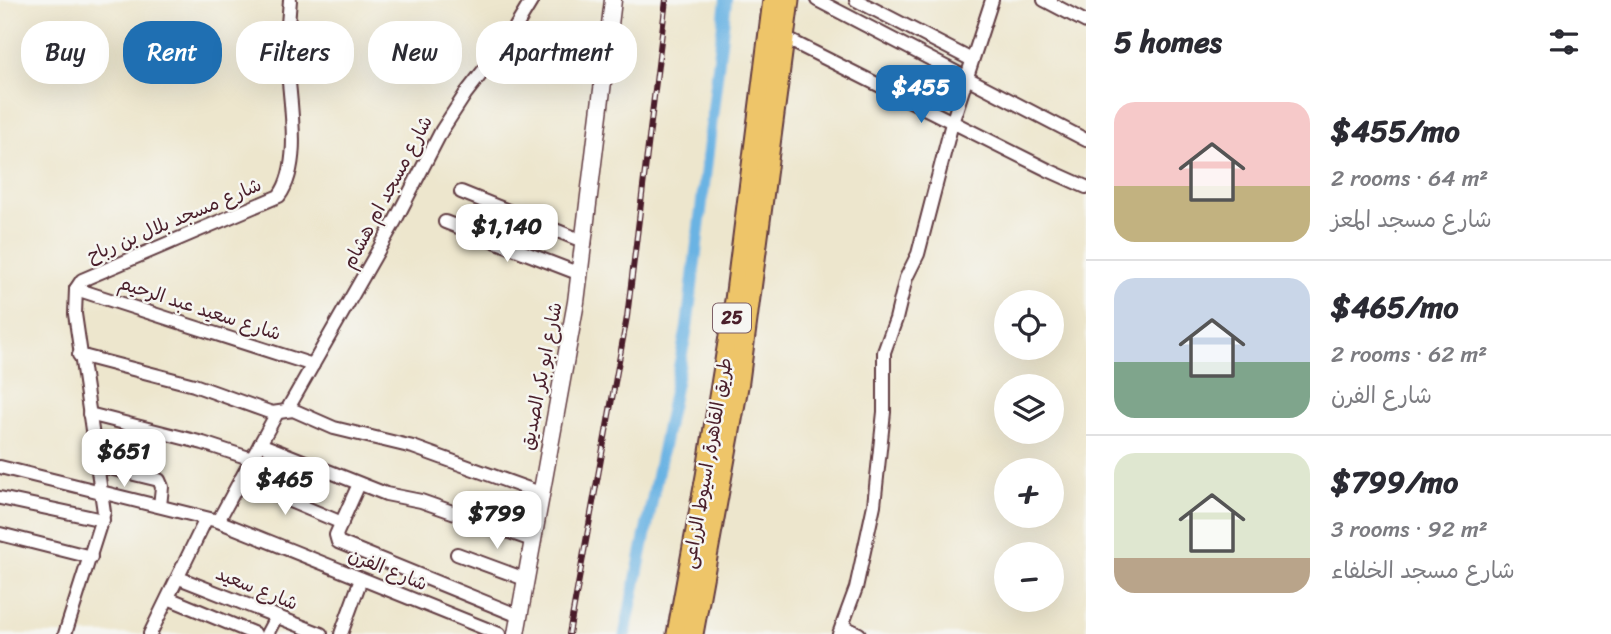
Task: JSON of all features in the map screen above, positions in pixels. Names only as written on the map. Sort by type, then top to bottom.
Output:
[{"type":"highway","name":"طريق القاهرة, اسيوط الزراعى","points":[[773,0],[777,34]]},
{"type":"highway","name":"طريق القاهرة, اسيوط الزراعى","points":[[693,634],[705,527],[730,380],[777,34],[789,0]]},
{"type":"highway","name":"طريق القاهرة, اسيوط الزراعى","points":[[677,634],[705,527]]},
{"type":"street","name":"شارع مسجد بلال بن رباح","points":[[65,634],[103,520],[102,492],[79,355],[74,301],[76,289],[82,280],[279,196],[290,175],[292,158],[287,56],[290,0]]},
{"type":"street","name":"شارع مسجد ام هشام","points":[[149,634],[212,520],[313,365],[395,221],[447,122],[509,38],[532,0]]},
{"type":"street","name":"شارع ابو بكر الصديق","points":[[516,634],[585,242],[613,0]]},
{"type":"street","points":[[817,0],[1086,140]]},
{"type":"street","points":[[856,0],[972,60]]},
{"type":"street","points":[[859,634],[841,630],[856,588],[874,505],[884,412],[884,352],[906,278],[918,254],[952,123],[992,0]]},
{"type":"street","points":[[1044,0],[1086,22]]},
{"type":"street","points":[[777,34],[952,123],[1086,187]]},
{"type":"street","points":[[461,192],[585,242]]},
{"type":"street","points":[[445,222],[580,274]]},
{"type":"street","name":"شارع سعيد عبد الرحيم","points":[[76,289],[313,365]]},
{"type":"street","points":[[79,355],[194,385],[264,410],[282,411],[353,434],[413,447],[540,493]]},
{"type":"street","points":[[89,414],[203,443],[252,459]]},
{"type":"street","points":[[260,444],[386,494],[421,501],[532,540]]},
{"type":"street","points":[[97,465],[159,480],[162,487],[160,506]]},
{"type":"street","name":"شارع الفرن","points":[[0,467],[212,520],[499,634]]},
{"type":"street","points":[[240,480],[342,523]]},
{"type":"street","points":[[359,484],[336,537],[338,542],[519,616]]},
{"type":"street","points":[[0,498],[103,520]]},
{"type":"street","points":[[0,534],[91,557]]},
{"type":"street","points":[[457,554],[525,579]]},
{"type":"street","name":"شارع سعيد","points":[[178,578],[321,634]]},
{"type":"street","points":[[341,634],[361,579]]},
{"type":"street","points":[[168,598],[255,634]]},
{"type":"street","points":[[267,634],[276,617]]},
{"type":"waterway","points":[[625,634],[687,328],[726,0]]},
{"type":"railway","points":[[569,634],[627,317],[666,0]]}]
